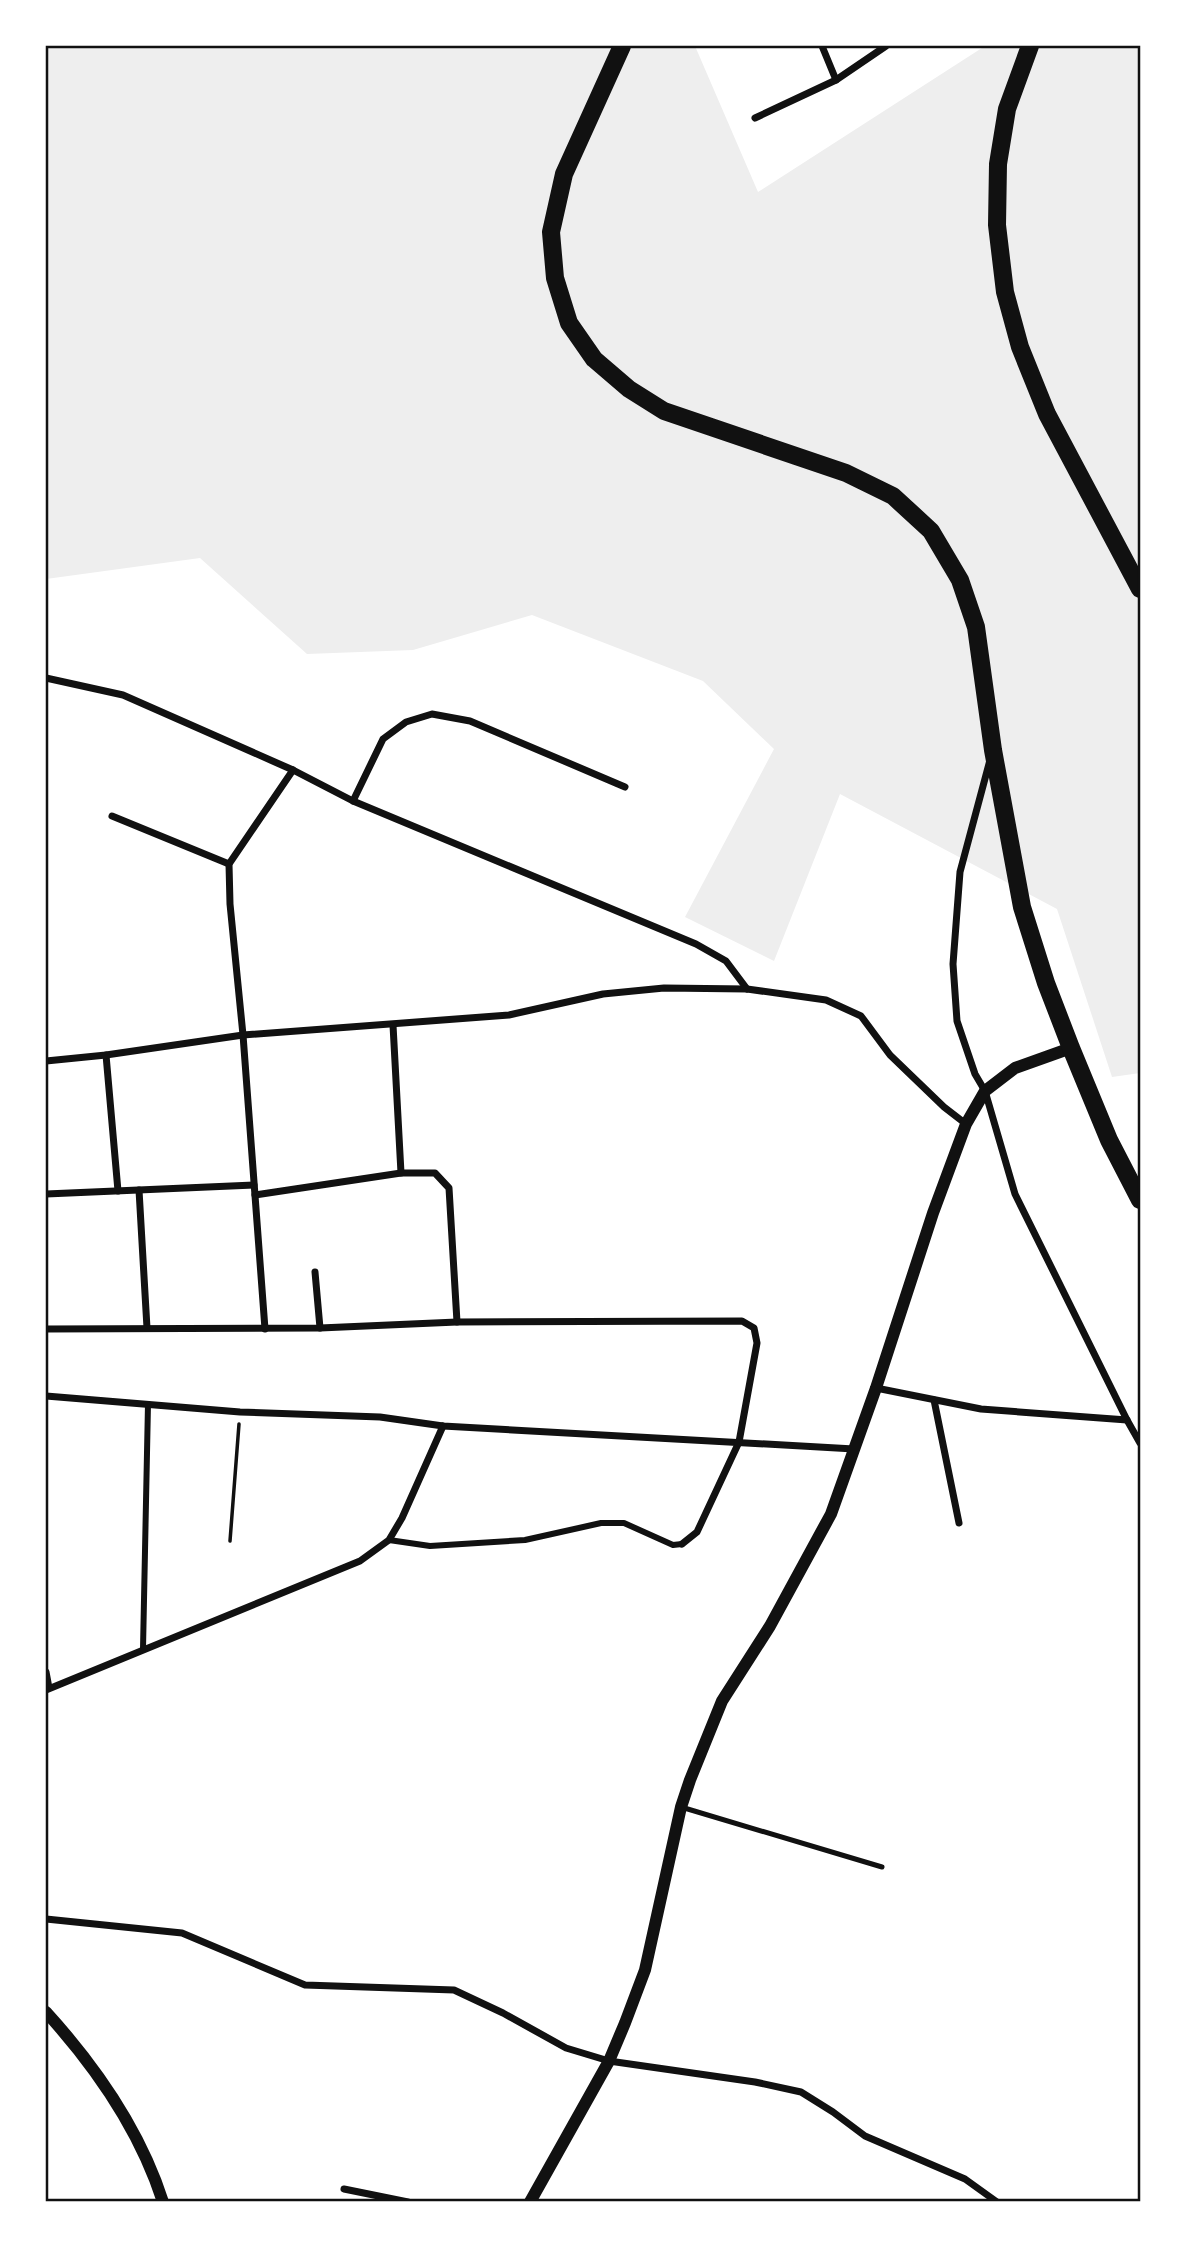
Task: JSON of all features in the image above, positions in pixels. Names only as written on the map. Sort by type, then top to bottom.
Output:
[{"type":"main road","points":[[622,46],[564,174],[551,232],[555,278],[569,323],[594,359],[629,389],[664,411],[846,473],[893,496],[931,531],[960,580],[976,627],[993,750],[1022,907],[1046,983],[1071,1048],[1109,1140],[1140,1200]]},
{"type":"main road","points":[[1030,46],[1007,109],[998,164],[997,225],[1005,292],[1020,347],[1047,414],[1140,589]]},
{"type":"main road","points":[[1109,1140],[1140,1172]]},
{"type":"street","points":[[822,46],[836,80]]},
{"type":"street","points":[[755,118],[836,80],[887,46]]},
{"type":"street","points":[[46,678],[123,695],[293,770],[353,801],[696,944],[726,961],[747,989]]},
{"type":"street","points":[[353,801],[383,739],[406,722],[432,714],[470,721],[625,787]]},
{"type":"street","points":[[993,750],[960,872],[953,964],[957,1021],[975,1074],[985,1091],[1015,1195],[1140,1443]]},
{"type":"street","points":[[265,1329],[229,864],[293,770]]},
{"type":"street","points":[[111,816],[229,864]]},
{"type":"street","points":[[46,1061],[243,1035],[509,1015],[603,994],[664,988],[747,989],[826,1000],[860,1016],[890,1055],[965,1124]]},
{"type":"street","points":[[393,1024],[401,1172]]},
{"type":"street","points":[[530,2202],[609,2061],[645,1970],[681,1807],[722,1701],[770,1626],[831,1514],[965,1124],[985,1091],[1015,1068],[1071,1048]]},
{"type":"street","points":[[106,1055],[118,1191]]},
{"type":"street","points":[[255,1195],[401,1172],[435,1174],[449,1188],[457,1322]]},
{"type":"street","points":[[46,1194],[254,1185]]},
{"type":"street","points":[[139,1189],[148,1328]]},
{"type":"street","points":[[315,1272],[320,1328]]},
{"type":"street","points":[[46,1329],[265,1329],[457,1322],[742,1321],[754,1328],[757,1343],[738,1442],[697,1532],[682,1544],[673,1545],[624,1523],[601,1523],[525,1540],[430,1546],[389,1540]]},
{"type":"street","points":[[876,1388],[981,1409],[1127,1420]]},
{"type":"street","points":[[46,1396],[240,1412],[380,1417],[443,1426],[854,1449]]},
{"type":"street","points":[[934,1400],[959,1523]]},
{"type":"street","points":[[143,1649],[148,1404]]},
{"type":"street","points":[[46,1672],[47,1689],[360,1561],[389,1540],[402,1518],[443,1426]]},
{"type":"street","points":[[46,1919],[182,1933],[304,1985],[454,1990],[503,2013],[566,2048],[609,2061],[755,2082],[801,2092],[865,2136],[965,2179],[997,2202]]},
{"type":"street","points":[[46,2012],[75,2044],[114,2099],[140,2143],[163,2202]]},
{"type":"street","points":[[344,2189],[408,2202]]},
{"type":"lane","points":[[681,1807],[882,1867]]},
{"type":"path","points":[[230,1541],[240,1412]]},
{"type":"shaded area","points":[[46,46],[695,46],[758,192],[985,46],[1140,46],[1140,1073],[1112,1077],[1057,909],[840,794],[774,961],[685,917],[774,749],[703,681],[532,615],[413,650],[307,654],[200,558],[46,579]]}]
